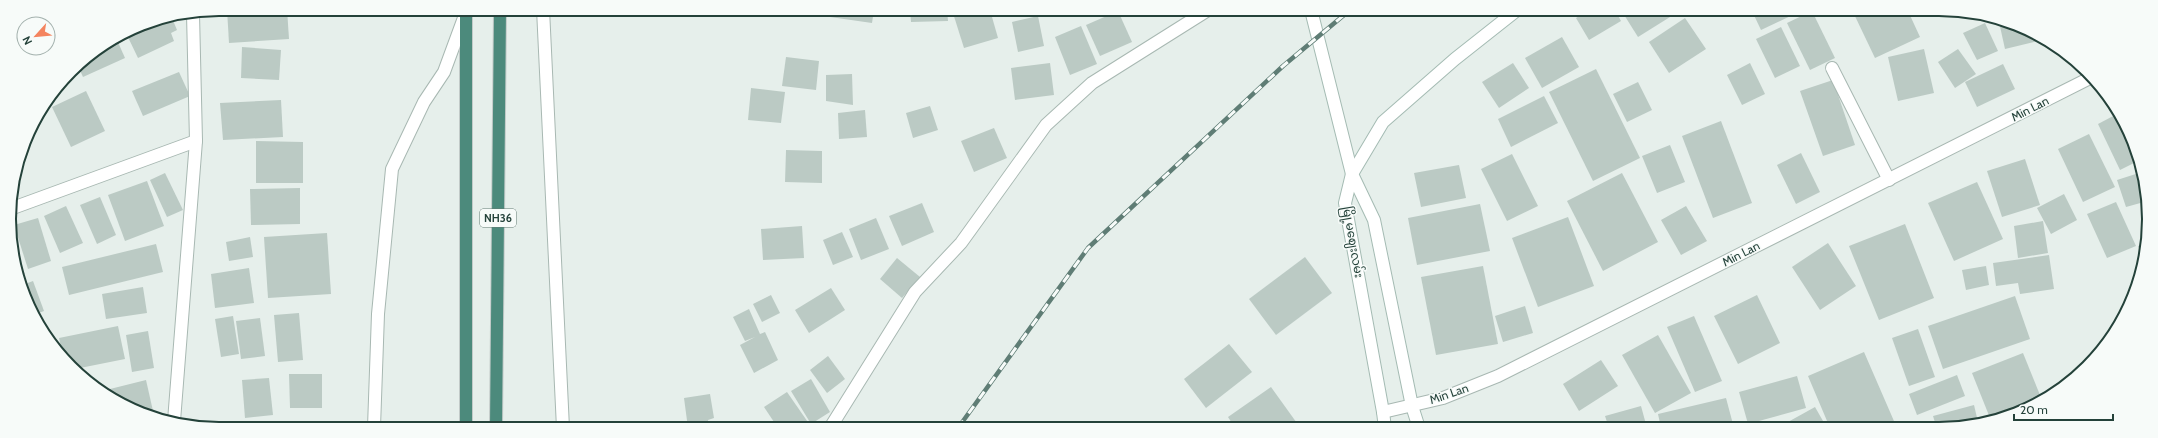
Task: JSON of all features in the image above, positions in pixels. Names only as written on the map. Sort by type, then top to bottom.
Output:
[{"type":"highway","name":"NH36","points":[[466,16],[466,422]]},
{"type":"highway","name":"NH36","points":[[496,422],[500,16]]},
{"type":"street","points":[[374,422],[378,314],[392,169],[424,102],[444,72],[464,16]]},
{"type":"street","points":[[543,16],[563,422]]},
{"type":"street","points":[[834,422],[915,292],[961,243],[1046,125],[1092,82],[1198,16]]},
{"type":"street","points":[[1312,16],[1352,174]]},
{"type":"street","points":[[1352,174],[1383,122],[1455,59],[1509,16]]},
{"type":"street","points":[[174,417],[196,141],[193,18]]},
{"type":"street","points":[[1832,68],[1889,180]]},
{"type":"street","name":"Min Lan","points":[[1383,412],[1443,398],[1498,376],[2087,79]]},
{"type":"street","points":[[16,207],[196,141]]},
{"type":"street","name":"မြို့မဈေးလမ်း","points":[[1352,174],[1374,220],[1412,406],[1417,422]]},
{"type":"street","name":"မြို့မဈေးလမ်း","points":[[1352,174],[1345,203],[1384,422]]},
{"type":"building","points":[[227,16],[287,16],[289,39],[229,43]]},
{"type":"building","points":[[830,16],[873,16],[872,23]]},
{"type":"building","points":[[910,16],[948,16],[948,21],[911,22]]},
{"type":"building","points":[[954,16],[992,16],[998,38],[964,48]]},
{"type":"building","points":[[1038,16],[1044,46],[1018,52],[1012,22]]},
{"type":"building","points":[[1107,16],[1120,16],[1132,42],[1100,56],[1086,25]]},
{"type":"building","points":[[1579,16],[1618,16],[1621,21],[1589,40],[1576,18]]},
{"type":"building","points":[[1625,16],[1670,17],[1638,37]]},
{"type":"building","points":[[1754,16],[1790,16],[1761,30]]},
{"type":"building","points":[[1802,16],[1814,16],[1835,58],[1810,70],[1787,23]]},
{"type":"building","points":[[1855,16],[1910,16],[1920,37],[1875,58]]},
{"type":"building","points":[[1685,18],[1706,49],[1669,73],[1649,42]]},
{"type":"building","points":[[173,21],[177,30],[171,33],[174,41],[138,58],[128,37],[141,31]]},
{"type":"building","points":[[1985,23],[1998,51],[1977,60],[1963,33]]},
{"type":"building","points":[[1081,26],[1097,64],[1070,75],[1055,37]]},
{"type":"building","points":[[2000,26],[2017,31],[2037,41],[2005,49]]},
{"type":"building","points":[[1781,27],[1800,66],[1775,78],[1756,39]]},
{"type":"building","points":[[1562,37],[1579,67],[1542,88],[1525,58]]},
{"type":"building","points":[[118,42],[125,58],[83,77],[80,70]]},
{"type":"building","points":[[242,47],[281,50],[279,80],[241,78]]},
{"type":"building","points":[[1924,49],[1934,93],[1898,101],[1888,57]]},
{"type":"building","points":[[1958,49],[1976,74],[1955,88],[1938,62]]},
{"type":"building","points":[[786,57],[819,61],[816,90],[782,86]]},
{"type":"building","points":[[1050,63],[1054,95],[1015,100],[1011,68]]},
{"type":"building","points":[[1513,63],[1529,88],[1499,108],[1482,82]]},
{"type":"building","points":[[1750,63],[1765,94],[1742,105],[1727,75]]},
{"type":"building","points":[[2003,64],[2015,89],[1977,107],[1965,82]]},
{"type":"building","points":[[1596,69],[1640,158],[1593,181],[1549,92]]},
{"type":"building","points":[[179,72],[190,96],[143,116],[132,91]]},
{"type":"building","points":[[852,74],[853,105],[826,101],[826,75]]},
{"type":"building","points":[[1833,80],[1855,145],[1823,156],[1800,91]]},
{"type":"building","points":[[1638,82],[1652,110],[1627,122],[1613,94]]},
{"type":"building","points":[[751,88],[785,92],[781,123],[748,120]]},
{"type":"building","points":[[86,91],[105,131],[71,147],[52,107]]},
{"type":"building","points":[[1544,96],[1558,123],[1511,147],[1498,119]]},
{"type":"building","points":[[281,100],[283,137],[223,140],[220,103]]},
{"type":"building","points":[[930,106],[938,130],[913,138],[906,113]]},
{"type":"building","points":[[865,110],[867,137],[839,139],[838,113]]},
{"type":"building","points":[[2114,116],[2127,141],[2134,163],[2120,170],[2098,124]]},
{"type":"building","points":[[1721,121],[1752,203],[1713,218],[1682,136]]},
{"type":"building","points":[[994,128],[1007,158],[974,172],[961,141]]},
{"type":"building","points":[[2089,134],[2115,187],[2083,202],[2058,149]]},
{"type":"building","points":[[256,141],[303,142],[303,183],[256,183]]},
{"type":"building","points":[[1670,145],[1685,182],[1657,193],[1642,156]]},
{"type":"building","points":[[786,150],[822,151],[822,183],[785,182]]},
{"type":"building","points":[[1801,153],[1820,192],[1796,204],[1777,165]]},
{"type":"building","points":[[1512,154],[1538,206],[1507,221],[1481,169]]},
{"type":"building","points":[[2025,159],[2040,205],[2002,217],[1987,171]]},
{"type":"building","points":[[1459,165],[1466,198],[1421,207],[1414,173]]},
{"type":"building","points":[[165,173],[183,210],[167,217],[150,180]]},
{"type":"building","points":[[1622,173],[1658,242],[1603,271],[1567,201]]},
{"type":"building","points":[[2137,174],[2141,203],[2126,207],[2117,180]]},
{"type":"building","points":[[147,181],[164,226],[125,241],[108,195]]},
{"type":"building","points":[[1977,182],[2003,239],[1954,261],[1928,203]]},
{"type":"building","points":[[300,188],[300,224],[251,225],[250,189]]},
{"type":"building","points":[[2064,194],[2077,220],[2051,234],[2037,208]]},
{"type":"building","points":[[100,197],[116,235],[97,244],[80,205]]},
{"type":"building","points":[[2116,202],[2136,246],[2107,258],[2087,214]]},
{"type":"building","points":[[922,203],[934,232],[902,246],[889,216]]},
{"type":"building","points":[[1480,204],[1490,251],[1417,265],[1408,218]]},
{"type":"building","points":[[66,206],[83,243],[60,253],[44,216]]},
{"type":"building","points":[[1686,206],[1707,241],[1681,255],[1661,220]]},
{"type":"building","points":[[1568,217],[1594,286],[1538,307],[1512,238]]},
{"type":"building","points":[[38,218],[51,261],[28,269],[16,231],[16,224]]},
{"type":"building","points":[[876,218],[889,249],[861,260],[849,229]]},
{"type":"building","points":[[2043,221],[2048,253],[2018,258],[2014,226]]},
{"type":"building","points":[[1905,224],[1934,298],[1879,320],[1849,246]]},
{"type":"building","points":[[802,226],[804,258],[763,260],[761,229]]},
{"type":"building","points":[[842,232],[853,257],[833,265],[823,240]]},
{"type":"building","points":[[327,233],[331,294],[268,298],[264,237]]},
{"type":"building","points":[[250,237],[253,257],[229,261],[226,242]]},
{"type":"building","points":[[1828,243],[1856,286],[1820,310],[1792,267]]},
{"type":"building","points":[[156,244],[163,272],[69,295],[62,267]]},
{"type":"building","points":[[2049,255],[2054,289],[2020,294],[2018,283],[1996,286],[1993,263]]},
{"type":"building","points":[[1305,257],[1332,293],[1276,335],[1249,299]]},
{"type":"building","points":[[897,258],[920,277],[902,298],[880,279]]},
{"type":"building","points":[[1483,266],[1498,344],[1436,355],[1421,277]]},
{"type":"building","points":[[1986,266],[1989,285],[1966,290],[1962,270]]},
{"type":"building","points":[[249,268],[254,303],[215,308],[211,274]]},
{"type":"building","points":[[33,281],[44,311],[39,313],[31,297],[27,283]]},
{"type":"building","points":[[143,287],[147,313],[106,319],[102,294]]},
{"type":"building","points":[[831,288],[845,310],[809,333],[795,310]]},
{"type":"building","points":[[771,295],[780,313],[762,322],[753,304]]},
{"type":"building","points":[[1757,295],[1780,343],[1738,364],[1714,316]]},
{"type":"building","points":[[2015,296],[2030,339],[1943,369],[1928,326]]},
{"type":"building","points":[[1525,306],[1533,333],[1503,342],[1495,316]]},
{"type":"building","points":[[749,309],[760,334],[765,332],[778,360],[754,373],[740,345],[755,337],[745,341],[733,317]]},
{"type":"building","points":[[299,313],[303,360],[278,362],[274,315]]},
{"type":"building","points":[[233,316],[239,354],[221,357],[215,319]]},
{"type":"building","points":[[1694,316],[1722,381],[1695,392],[1667,327]]},
{"type":"building","points":[[260,318],[265,356],[241,359],[236,321]]},
{"type":"building","points":[[118,326],[125,359],[80,368],[61,347],[59,338]]},
{"type":"building","points":[[1918,329],[1935,377],[1909,386],[1892,338]]},
{"type":"building","points":[[148,331],[154,368],[132,372],[126,335]]},
{"type":"building","points":[[1658,335],[1691,393],[1655,413],[1622,355]]},
{"type":"building","points":[[1229,344],[1252,372],[1206,408],[1184,379]]},
{"type":"building","points":[[1864,352],[1894,422],[1827,422],[1808,376]]},
{"type":"building","points":[[2023,353],[2040,395],[2017,407],[1989,416],[1972,373]]},
{"type":"building","points":[[828,356],[845,379],[827,393],[810,370]]},
{"type":"building","points":[[1601,360],[1618,386],[1579,411],[1563,384]]},
{"type":"building","points":[[289,374],[322,374],[322,408],[290,408]]},
{"type":"building","points":[[1957,375],[1965,396],[1917,415],[1909,394]]},
{"type":"building","points":[[1797,376],[1806,408],[1755,422],[1747,422],[1739,392]]},
{"type":"building","points":[[269,378],[273,415],[245,418],[242,380]]},
{"type":"building","points":[[811,379],[830,412],[814,422],[810,422],[791,391]]},
{"type":"building","points":[[146,380],[153,411],[141,407],[108,389]]},
{"type":"building","points":[[1271,387],[1296,422],[1231,422],[1228,417]]},
{"type":"building","points":[[787,392],[808,422],[774,422],[764,407]]},
{"type":"building","points":[[710,394],[714,418],[708,420],[708,422],[687,422],[684,398]]},
{"type":"building","points":[[1726,398],[1732,422],[1660,422],[1658,414]]},
{"type":"building","points":[[1974,405],[1977,418],[1952,422],[1935,422],[1933,416]]},
{"type":"building","points":[[1641,406],[1645,422],[1607,422],[1605,416]]},
{"type":"building","points":[[1815,407],[1824,422],[1788,422]]},
{"type":"railway","points":[[962,422],[1088,248],[1283,66],[1343,16]]}]
